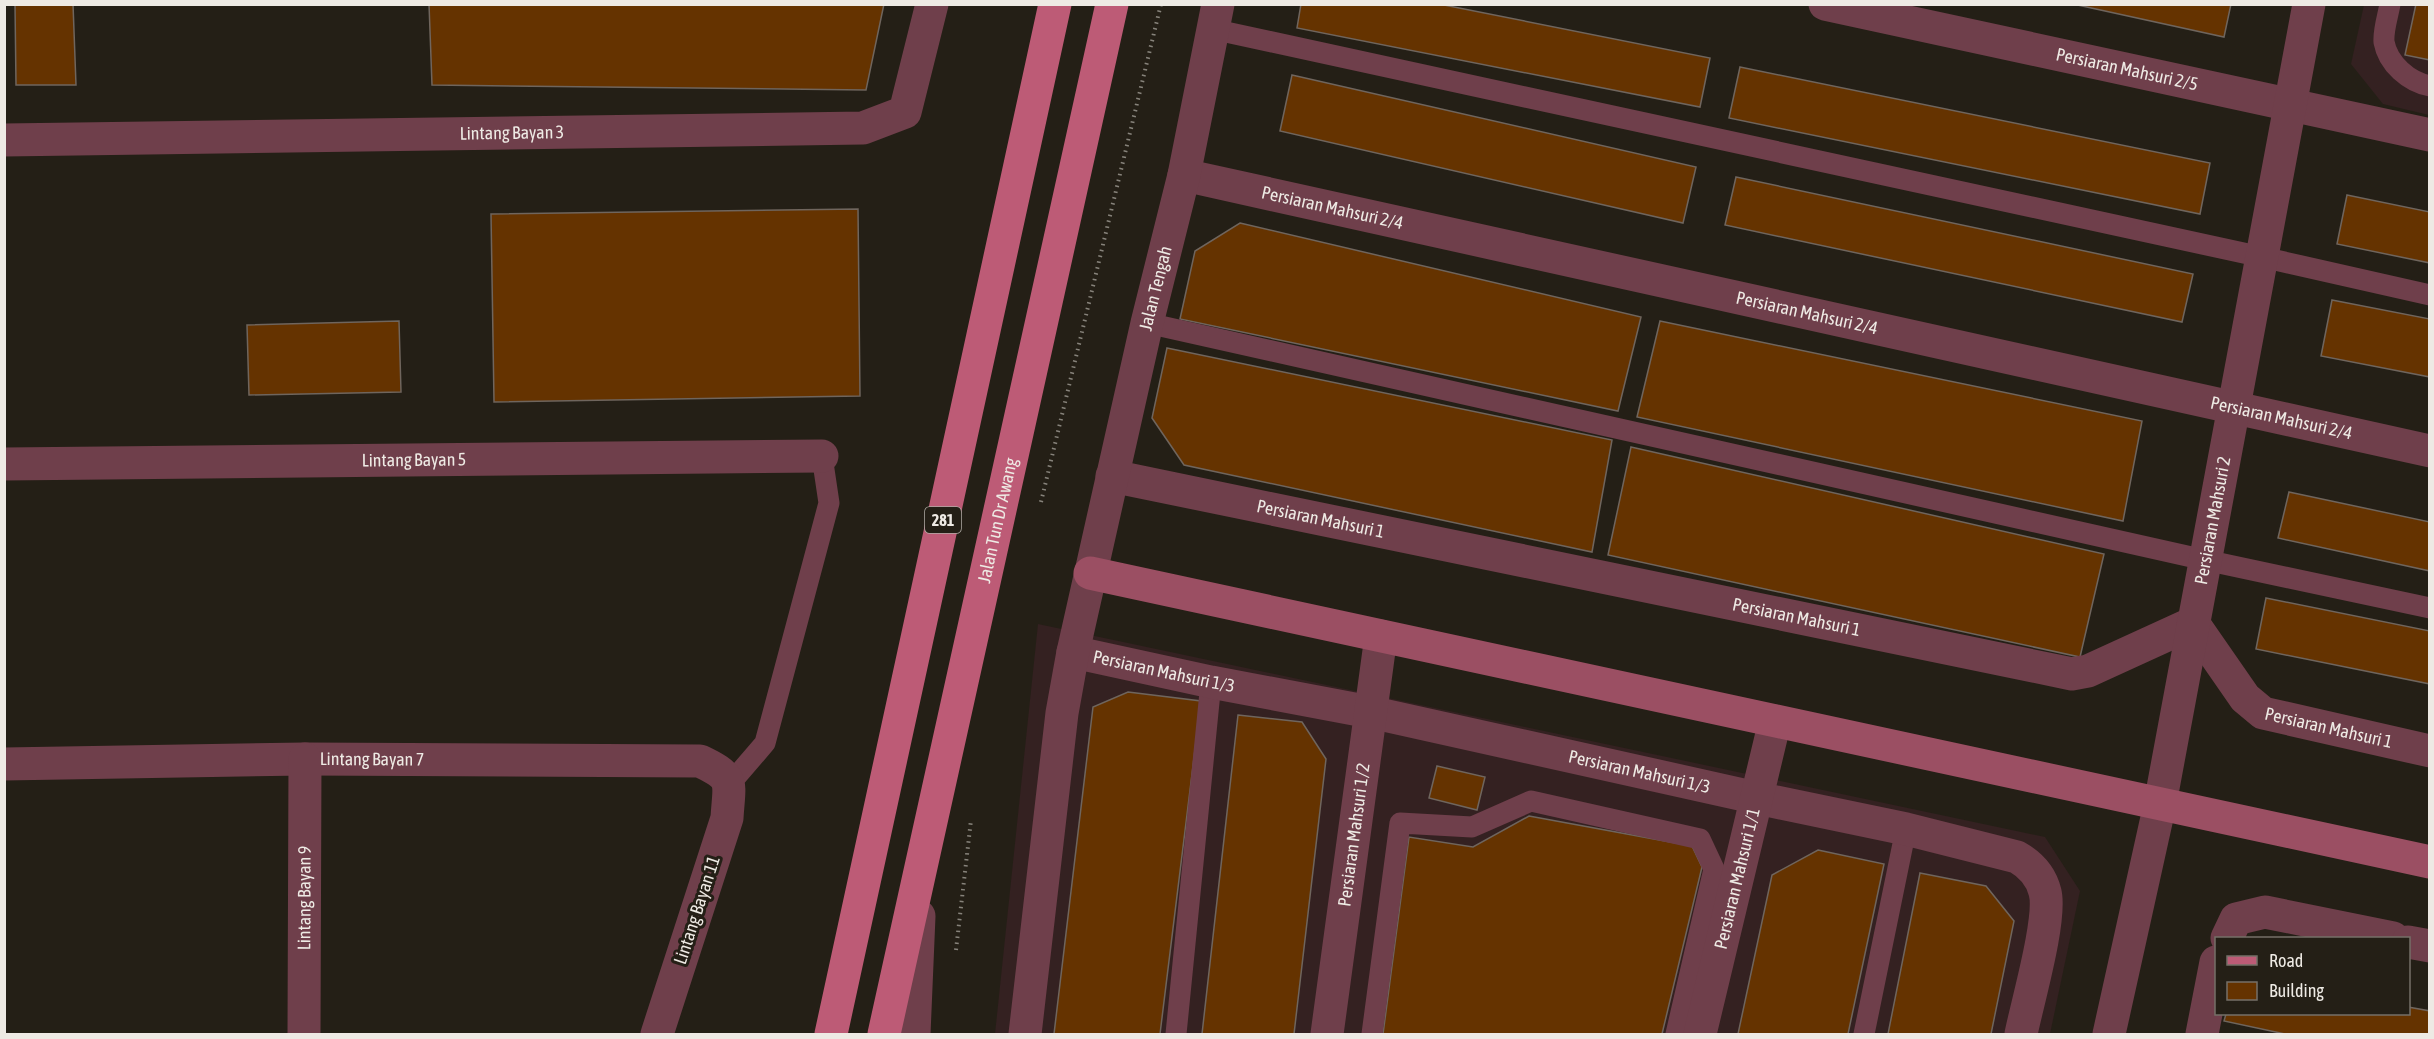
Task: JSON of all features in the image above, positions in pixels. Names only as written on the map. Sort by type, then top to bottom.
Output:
[{"type":"main road","name":"281","points":[[831,1035],[1055,4]]},
{"type":"main road","name":"Jalan Tun Dr Awang","points":[[884,1035],[1112,4]]},
{"type":"street","name":"Lintang Bayan 3","points":[[4,140],[863,128],[905,112],[932,4]]},
{"type":"street","name":"Persiaran Mahsuri 2/5","points":[[1825,4],[2430,135]]},
{"type":"street","name":"Persiaran Mahsuri 2","points":[[2109,1035],[2160,804],[2309,4]]},
{"type":"street","name":"Jalan Tengah","points":[[1090,573],[1147,323],[1184,176],[1215,17]]},
{"type":"street","name":"Persiaran Mahsuri 2/4","points":[[1184,176],[2430,451]]},
{"type":"street","name":"Lintang Bayan 5","points":[[4,464],[822,456]]},
{"type":"street","name":"Persiaran Mahsuri 1","points":[[1112,476],[2073,674],[2088,671],[2193,623],[2245,698],[2263,714],[2430,751]]},
{"type":"street","points":[[1090,573],[2430,862]]},
{"type":"street","name":"Persiaran Mahsuri 1/3","points":[[1025,1035],[1062,713],[1090,573]]},
{"type":"street","name":"Persiaran Mahsuri 1/2","points":[[1327,1035],[1381,636]]},
{"type":"street","name":"Persiaran Mahsuri 1/3","points":[[1073,652],[1211,682],[1370,712],[1906,829],[2017,857],[2031,866],[2039,878],[2045,892],[2047,913],[2021,1035]]},
{"type":"street","name":"Persiaran Mahsuri 1/1","points":[[1700,1035],[1775,721]]},
{"type":"street","name":"Lintang Bayan 7","points":[[4,764],[305,759],[700,761],[722,772],[729,785]]},
{"type":"street","name":"Lintang Bayan 9","points":[[304,1035],[305,759]]},
{"type":"street","name":"Lintang Bayan 11","points":[[657,1035],[727,818],[729,785]]},
{"type":"street","points":[[914,1035],[921,869]]},
{"type":"street","points":[[2231,929],[2265,912],[2384,937]]},
{"type":"street","points":[[2410,942],[2430,946]]},
{"type":"street","points":[[2202,1035],[2215,972]]},
{"type":"lane","points":[[2390,4],[2385,31],[2388,52],[2402,73],[2412,80],[2430,86]]},
{"type":"lane","points":[[1215,17],[2430,295]]},
{"type":"lane","points":[[1147,323],[2205,560],[2430,608]]},
{"type":"lane","points":[[729,785],[765,743],[829,503],[822,456]]},
{"type":"lane","points":[[1176,1035],[1211,682]]},
{"type":"lane","points":[[1372,1035],[1400,823],[1472,827],[1531,801],[1700,838],[1714,868],[1676,1035]]},
{"type":"lane","points":[[1864,1035],[1906,829]]},
{"type":"path","points":[[1041,503],[1161,4]]},
{"type":"path","points":[[955,962],[971,819]]},
{"type":"shaded area","points":[[2364,5],[2429,5],[2429,115],[2383,104],[2351,64]]},
{"type":"shaded area","points":[[1038,624],[2045,837],[2080,891],[2050,1034],[995,1034]]},
{"type":"building","points":[[15,4],[73,4],[76,85],[16,85]]},
{"type":"building","points":[[429,4],[884,4],[866,90],[432,85]]},
{"type":"building","points":[[1301,4],[1439,4],[1710,58],[1700,107],[1297,28]]},
{"type":"building","points":[[2073,4],[2231,4],[2224,37]]},
{"type":"building","points":[[2416,4],[2430,4],[2430,60],[2405,55]]},
{"type":"building","points":[[1740,67],[2210,163],[2200,214],[1729,118]]},
{"type":"building","points":[[1292,75],[1696,167],[1683,223],[1280,131]]},
{"type":"building","points":[[1736,177],[2193,274],[2182,322],[1725,225]]},
{"type":"building","points":[[2347,195],[2430,212],[2430,263],[2337,244]]},
{"type":"building","points":[[858,209],[860,396],[494,402],[491,214]]},
{"type":"building","points":[[1240,223],[1641,317],[1618,411],[1180,319],[1195,251]]},
{"type":"building","points":[[2332,300],[2430,319],[2430,377],[2321,356]]},
{"type":"building","points":[[399,321],[401,392],[249,395],[247,325]]},
{"type":"building","points":[[1660,321],[2142,421],[2123,521],[1637,417]]},
{"type":"building","points":[[1167,348],[1612,440],[1592,552],[1184,465],[1152,418]]},
{"type":"building","points":[[1631,447],[2104,554],[2080,657],[1608,555]]},
{"type":"building","points":[[2289,492],[2430,522],[2430,571],[2278,538]]},
{"type":"building","points":[[2266,598],[2430,631],[2430,684],[2256,649]]},
{"type":"building","points":[[1128,692],[1201,701],[1160,1034],[1054,1034],[1093,707]]},
{"type":"building","points":[[1238,715],[1302,722],[1326,759],[1294,1034],[1202,1034]]},
{"type":"building","points":[[1437,766],[1485,777],[1477,810],[1429,798]]},
{"type":"building","points":[[1529,816],[1692,846],[1702,867],[1662,1034],[1383,1034],[1409,837],[1473,847]]},
{"type":"building","points":[[1818,850],[1884,864],[1848,1034],[1738,1034],[1772,875]]},
{"type":"building","points":[[1920,873],[1986,886],[2014,921],[1991,1034],[1888,1034]]},
{"type":"building","points":[[2410,1007],[2430,1011],[2430,1034],[2285,1034],[2224,1021],[2226,1015],[2410,1015]]}]
